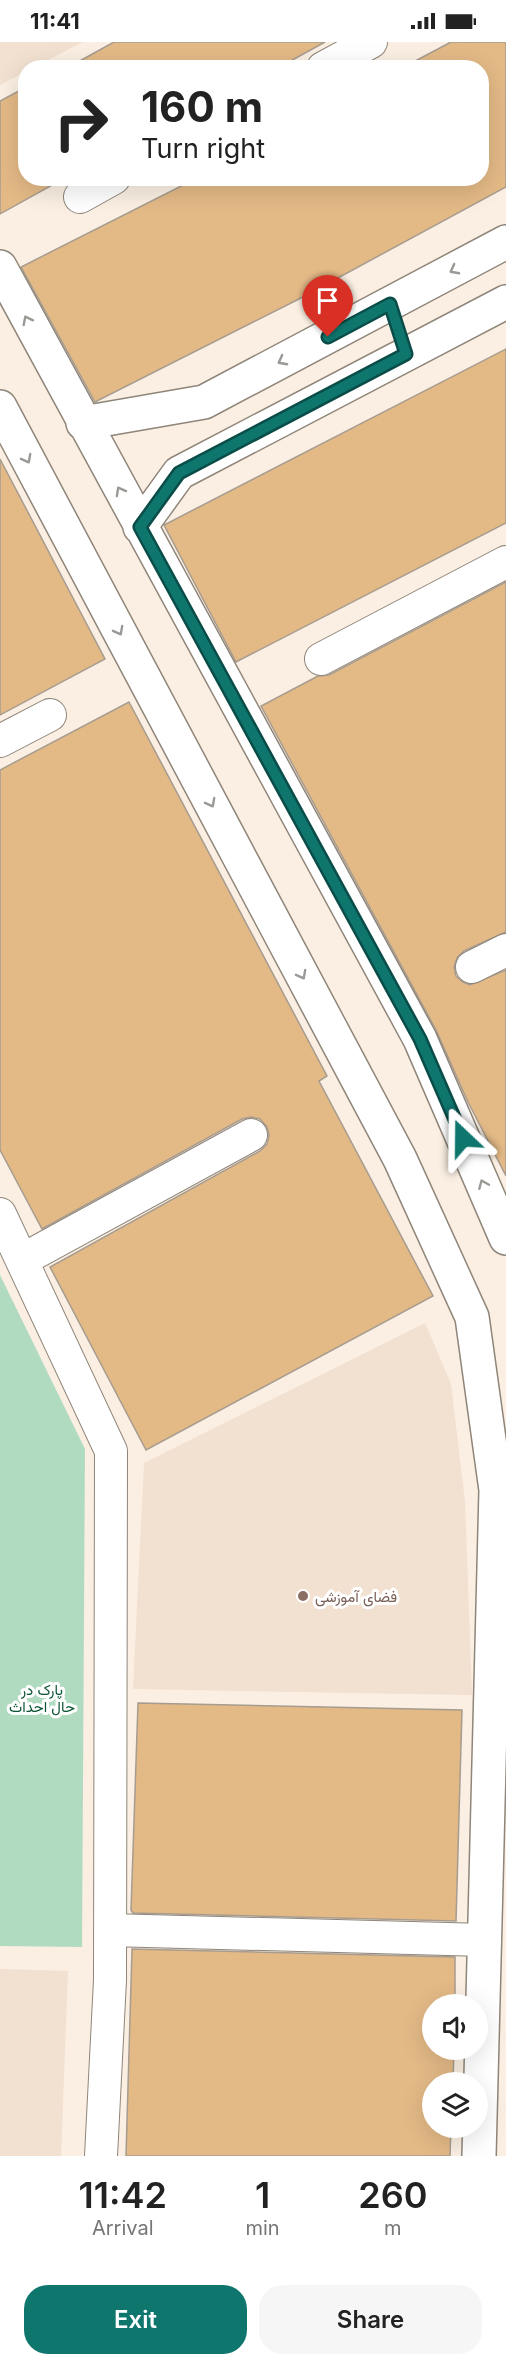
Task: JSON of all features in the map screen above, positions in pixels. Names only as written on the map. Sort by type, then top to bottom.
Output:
[{"type":"street","points":[[338,60],[371,42]]},
{"type":"street","points":[[80,197],[100,186]]},
{"type":"street","points":[[84,423],[204,402],[506,242]]},
{"type":"street","points":[[0,267],[420,1039],[506,1238]]},
{"type":"street","points":[[140,527],[179,473],[506,302]]},
{"type":"street","points":[[390,304],[406,354]]},
{"type":"street","points":[[0,407],[400,1159],[472,1317],[496,1490],[479,2156]]},
{"type":"street","points":[[321,659],[506,562]]},
{"type":"street","points":[[0,741],[50,715]]},
{"type":"street","points":[[472,967],[506,950]]},
{"type":"street","points":[[22,1260],[251,1135]]},
{"type":"street","points":[[0,1214],[111,1451],[110,1930],[101,2156]]},
{"type":"street","points":[[110,1930],[484,1940]]},
{"type":"shaded area","points":[[0,42],[83,42],[48,60],[18,60],[18,76],[0,85]]},
{"type":"shaded area","name":"فضای آموزشی","points":[[425,1323],[451,1384],[465,1502],[472,1695],[133,1689],[144,1463]]},
{"type":"shaded area","points":[[0,1969],[68,1971],[61,2156],[0,2156]]},
{"type":"green space","name":"پارک در حال احداث","points":[[0,1275],[85,1449],[82,1947],[0,1946]]},
{"type":"building","points":[[114,42],[325,42],[292,60],[81,60]]},
{"type":"building","points":[[451,42],[506,42],[506,187],[299,299],[95,402],[21,267],[181,186],[489,186],[489,60],[417,60]]},
{"type":"building","points":[[18,91],[18,186],[51,186],[0,214],[0,101]]},
{"type":"building","points":[[506,349],[506,523],[236,662],[164,525]]},
{"type":"building","points":[[0,459],[105,659],[0,715]]},
{"type":"building","points":[[506,582],[506,932],[464,951],[457,958],[454,967],[456,976],[470,985],[506,970],[506,1176],[468,1102],[436,1030],[261,706],[318,676],[329,675]]},
{"type":"building","points":[[129,702],[327,1076],[319,1081],[433,1296],[146,1450],[50,1267],[260,1151],[267,1144],[269,1135],[267,1127],[260,1119],[251,1117],[242,1119],[42,1229],[0,1150],[0,770]]},
{"type":"building","points":[[138,1703],[462,1710],[456,1921],[133,1913],[131,1910]]},
{"type":"building","points":[[132,1949],[455,1957],[455,1994],[422,1994],[422,2060],[454,2060],[453,2072],[422,2072],[422,2138],[451,2138],[450,2156],[126,2156]]},
{"type":"place","name":"فضای آموزشی","points":[[303,1596]]},
{"type":"route","points":[[328,337],[390,304],[406,354],[179,473],[140,527],[420,1039],[463,1138]]}]
